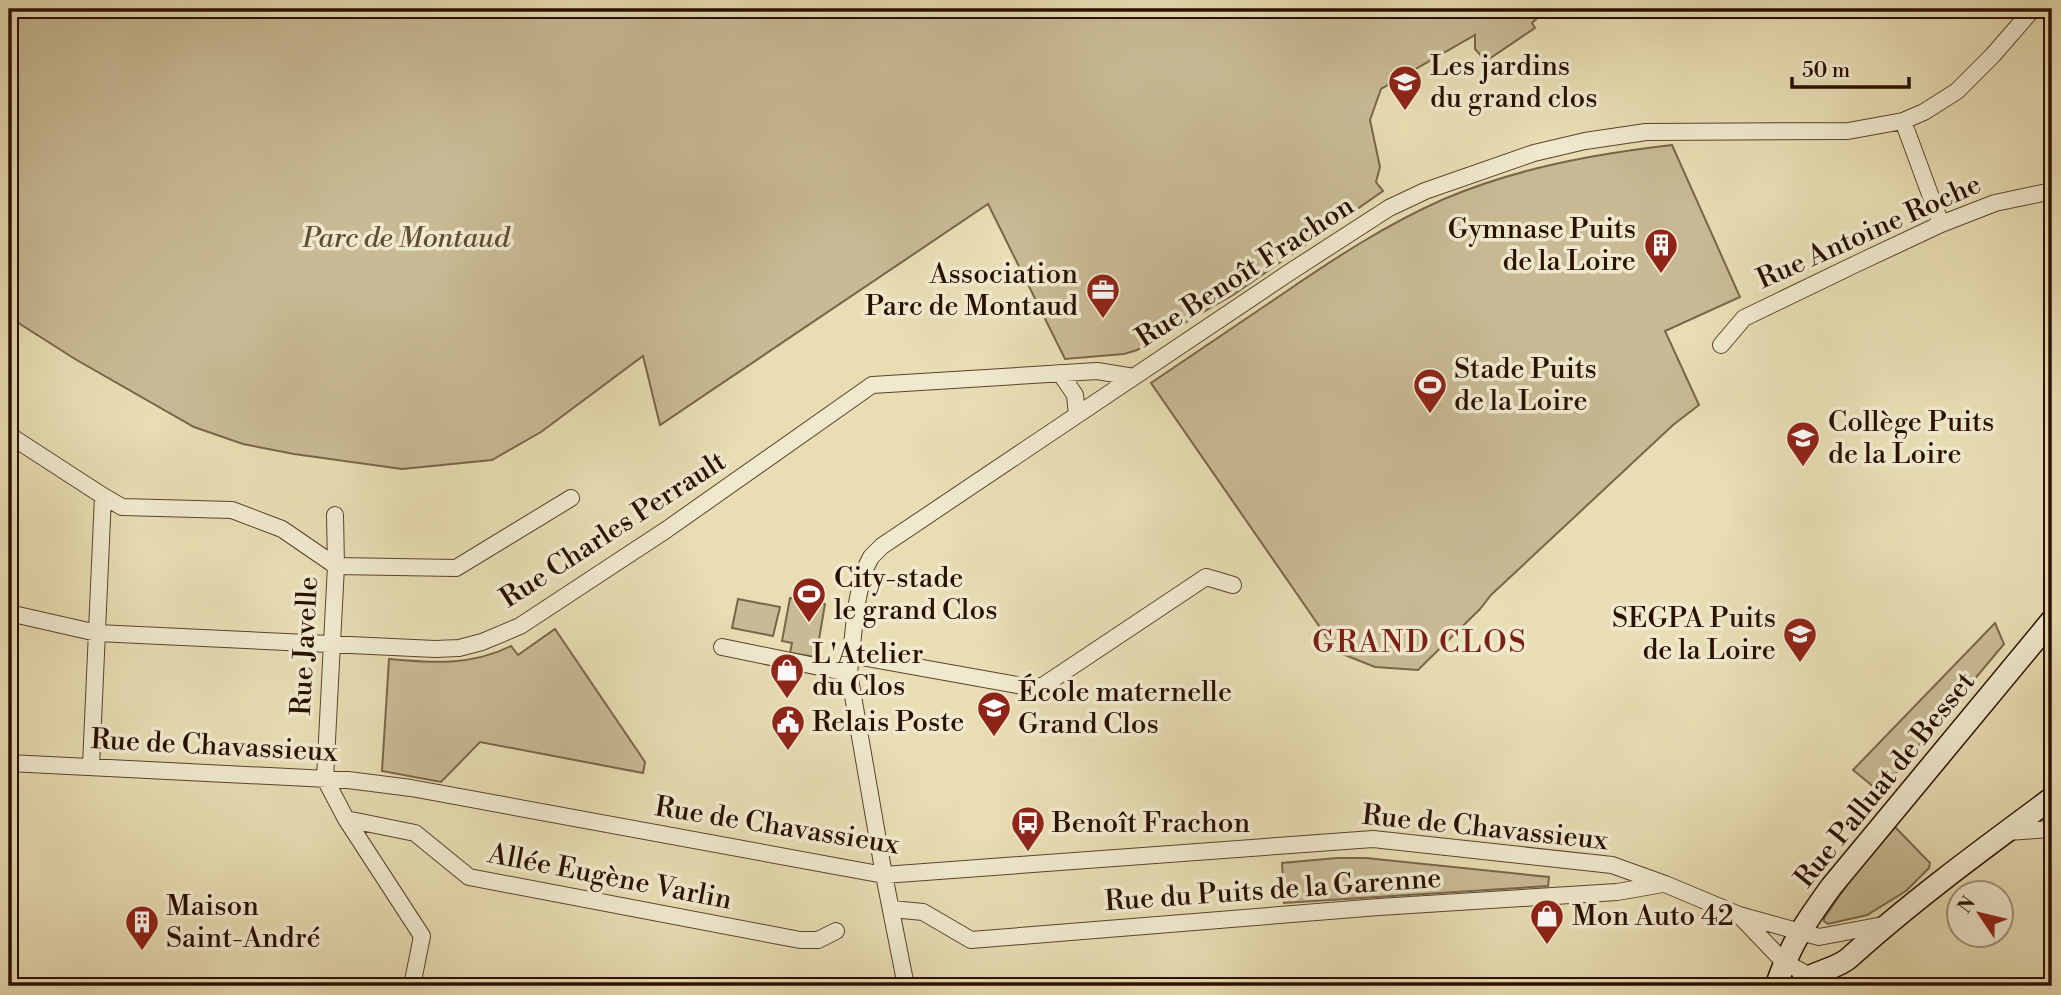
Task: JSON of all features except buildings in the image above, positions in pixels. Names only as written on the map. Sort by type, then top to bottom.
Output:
[{"type":"main road","name":"Rue Palluat de Besset","points":[[1776,986],[1799,931],[1881,825],[2052,620]]},
{"type":"main road","points":[[1804,981],[1841,966],[1886,925],[2052,798]]},
{"type":"street","name":"Rue Benoît Frachon","points":[[906,986],[849,673],[863,573],[871,557],[882,546],[1290,272],[1389,208],[1425,191],[1534,153],[1585,141],[1646,132],[1848,131],[1903,121],[1924,112],[1957,91],[2033,9]]},
{"type":"street","points":[[1903,121],[1941,224]]},
{"type":"street","name":"Rue Antoine Roche","points":[[1721,345],[1744,318],[1941,224],[1995,203],[2052,191]]},
{"type":"street","name":"Rue Charles Perrault","points":[[9,613],[97,634],[459,648],[482,642],[520,626],[666,530],[872,385],[1097,371],[1134,377]]},
{"type":"street","points":[[1060,373],[1075,394],[1077,415]]},
{"type":"street","points":[[9,435],[122,507],[232,510],[282,529],[336,566],[456,568],[570,498]]},
{"type":"street","points":[[91,766],[103,496]]},
{"type":"street","name":"Rue Javelle","points":[[325,779],[336,566],[335,515]]},
{"type":"street","points":[[850,655],[1034,688],[1044,685],[1206,577],[1233,585]]},
{"type":"street","points":[[722,647],[849,673]]},
{"type":"street","name":"Rue de Chavassieux","points":[[9,763],[325,779],[411,788],[884,875],[1373,839],[1612,865],[1739,915],[1819,937],[1886,925]]},
{"type":"street","points":[[325,779],[346,820],[422,936],[412,986]]},
{"type":"street","name":"Allée Eugène Varlin","points":[[346,820],[415,833],[470,877],[800,940],[818,940],[836,931]]},
{"type":"street","points":[[2007,832],[2052,829]]},
{"type":"street","name":"Rue du Puits de la Garenne","points":[[892,909],[923,912],[971,940],[1379,906],[1617,892],[1665,884]]},
{"type":"street","name":"Rue de Chavassieux","points":[[1739,915],[1804,981]]},
{"type":"green space","name":"Parc de Montaud","points":[[9,9],[1547,9],[1532,23],[1535,28],[1486,61],[1475,49],[1475,35],[1381,89],[1370,120],[1380,167],[1376,182],[1383,191],[1233,295],[1137,350],[1124,354],[1065,359],[988,204],[660,425],[643,356],[541,432],[492,460],[402,469],[243,444],[194,427],[75,359],[9,317]]},
{"type":"green space","name":"Stade Puits de la Loire","points":[[1672,145],[1740,297],[1665,331],[1699,405],[1673,425],[1491,595],[1418,670],[1375,667],[1337,652],[1151,383],[1342,254],[1402,219],[1444,199],[1499,179],[1556,164]]},
{"type":"green space","name":"City-stade le grand Clos","points":[[790,598],[825,604],[816,657],[790,653],[792,643],[782,641]]},
{"type":"green space","points":[[738,599],[780,607],[773,636],[732,628]]},
{"type":"green space","points":[[1995,623],[2004,644],[1880,792],[1853,770]]},
{"type":"green space","points":[[555,629],[645,762],[643,773],[480,742],[441,782],[382,771],[389,659],[451,662],[481,657],[511,646],[518,655]]},
{"type":"green space","points":[[1895,827],[1930,863],[1929,868],[1906,891],[1867,915],[1828,924],[1824,918],[1856,872]]},
{"type":"green space","points":[[1366,858],[1549,877],[1548,886],[1284,903],[1282,863]]},
{"type":"place","name":"Les jardins du grand clos","points":[[1405,112]]},
{"type":"place","name":"Gymnase Puits de la Loire","points":[[1661,275]]},
{"type":"place","name":"Association Parc de Montaud","points":[[1103,320]]},
{"type":"place","name":"Stade Puits de la Loire","points":[[1430,415]]},
{"type":"place","name":"Collège Puits de la Loire","points":[[1803,468]]},
{"type":"place","name":"City-stade le grand Clos","points":[[809,624]]},
{"type":"place","name":"SEGPA Puits de la Loire","points":[[1800,664]]},
{"type":"place","name":"L'Atelier du Clos","points":[[787,700]]},
{"type":"place","name":"École maternelle Grand Clos","points":[[994,738]]},
{"type":"place","name":"Relais Poste","points":[[788,752]]},
{"type":"place","name":"Benoît Frachon","points":[[1028,853]]},
{"type":"place","name":"Mon Auto 42","points":[[1547,946]]},
{"type":"place","name":"Maison Saint-André","points":[[142,952]]},
{"type":"district","name":"GRAND CLOS","points":[[1420,643]]}]
